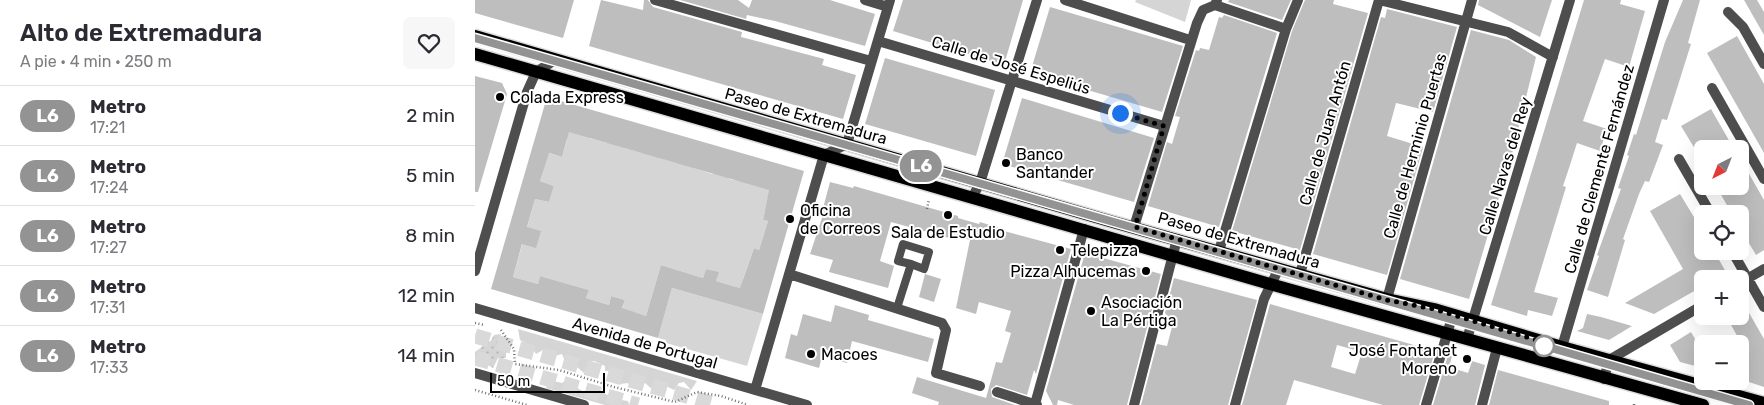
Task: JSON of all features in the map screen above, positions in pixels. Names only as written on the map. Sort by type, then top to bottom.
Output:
[{"type":"main road","name":"Paseo de Extremadura","points":[[475,36],[1387,300],[1453,314],[1562,347],[1764,403]]},
{"type":"main road","name":"Paseo de Extremadura","points":[[475,54],[1270,284],[1604,379],[1703,405]]},
{"type":"street","points":[[655,0],[871,61]]},
{"type":"street","points":[[755,390],[824,155],[847,144],[889,4],[865,0]]},
{"type":"street","points":[[972,198],[980,183],[1037,0]]},
{"type":"street","points":[[1065,0],[1191,40]]},
{"type":"street","points":[[1219,251],[1286,29],[1298,0]]},
{"type":"street","points":[[1379,0],[1466,20],[1508,32],[1553,58]]},
{"type":"street","name":"Calle de Juan Antón","points":[[1300,274],[1379,0]]},
{"type":"street","name":"Calle de Herminio Puertas","points":[[1387,300],[1472,0]]},
{"type":"street","name":"Calle Navas del Rey","points":[[1467,339],[1475,321],[1570,0]]},
{"type":"street","name":"Calle de Clemente Fernández","points":[[1562,347],[1665,0]]},
{"type":"street","points":[[1135,227],[1164,126],[1191,40],[1203,10],[1216,2],[1286,29]]},
{"type":"street","points":[[1728,12],[1743,27],[1764,64]]},
{"type":"street","name":"Calle de José Espeliús","points":[[878,41],[1164,126]]},
{"type":"street","points":[[475,271],[527,92],[536,72],[555,60]]},
{"type":"street","points":[[1712,88],[1764,179]]},
{"type":"street","points":[[1679,159],[1706,205]]},
{"type":"street","points":[[997,392],[1036,405],[1084,229]]},
{"type":"street","points":[[1134,405],[1177,240]]},
{"type":"street","points":[[1235,405],[1270,284],[1279,268]]},
{"type":"street","points":[[1749,278],[1764,269]]},
{"type":"street","points":[[789,274],[942,323],[946,330],[936,373],[980,386]]},
{"type":"street","points":[[1749,287],[1764,306]]},
{"type":"street","name":"Avenida de Portugal","points":[[475,308],[807,405]]},
{"type":"street","points":[[1604,379],[1609,360],[1694,310]]},
{"type":"street","points":[[1427,405],[1453,314]]},
{"type":"street","points":[[1482,405],[1497,348]]},
{"type":"street","points":[[475,374],[583,405]]},
{"type":"lane","points":[[897,308],[911,264]]},
{"type":"path","points":[[927,210],[929,198]]},
{"type":"path","points":[[475,323],[485,326]]},
{"type":"path","points":[[494,328],[504,330],[514,349],[515,364],[559,370],[614,387],[675,402],[697,392],[721,396],[749,405]]},
{"type":"path","points":[[475,390],[527,405]]},
{"type":"shaded area","points":[[1136,0],[1191,0],[1185,22],[1135,2]]},
{"type":"shaded area","points":[[556,126],[591,128],[589,138],[607,143],[626,138],[624,148],[642,153],[661,148],[659,158],[677,163],[697,158],[694,168],[712,174],[732,168],[729,179],[770,187],[763,220],[768,221],[759,250],[754,248],[743,279],[747,290],[716,281],[718,272],[706,269],[703,278],[661,265],[646,316],[622,309],[625,300],[611,296],[609,305],[586,298],[589,290],[540,276],[538,284],[513,277],[535,199],[549,202],[554,186],[540,181],[548,153],[562,157],[567,140]]},
{"type":"shaded area","points":[[672,288],[763,314],[747,366],[666,343],[666,340],[658,338]]},
{"type":"shaded area","points":[[518,329],[697,381],[691,390],[684,382],[679,383],[674,390],[666,386],[653,390],[645,383],[631,388],[628,383],[620,384],[619,375],[614,371],[605,371],[605,366],[594,361],[589,362],[584,373],[577,367],[563,367],[565,361],[562,354],[547,358],[543,350],[536,354],[531,346],[520,340]]},
{"type":"shaded area","points":[[476,333],[486,336],[490,342],[494,335],[501,334],[498,342],[506,346],[506,358],[498,358],[493,368],[486,364],[486,356],[475,359],[475,352],[483,346],[475,340]]},
{"type":"shaded area","points":[[570,378],[583,391],[589,393],[595,387],[607,395],[615,392],[621,400],[628,401],[629,405],[605,405],[546,388],[549,380],[562,383]]},
{"type":"building","points":[[475,0],[574,0],[563,38],[475,13]]},
{"type":"building","points":[[601,0],[643,10],[644,0],[648,0],[653,7],[742,32],[741,37],[824,59],[822,65],[856,75],[843,119],[589,46]]},
{"type":"building","points":[[680,0],[738,0],[749,8],[752,0],[830,0],[875,14],[865,46],[775,21],[747,15],[746,19]]},
{"type":"building","points":[[903,0],[1023,0],[1004,65],[893,31]]},
{"type":"building","points":[[1229,0],[1291,0],[1282,20],[1228,2]]},
{"type":"building","points":[[1305,0],[1334,0],[1333,4],[1368,13],[1300,250],[1232,231],[1292,31]]},
{"type":"building","points":[[1479,0],[1552,0],[1540,37],[1478,5]]},
{"type":"building","points":[[1584,0],[1621,0],[1620,4],[1645,11],[1629,67],[1605,59],[1583,121],[1607,129],[1600,151],[1577,143],[1563,186],[1566,187],[1534,292],[1558,298],[1552,316],[1528,310],[1527,316],[1491,305]]},
{"type":"building","points":[[1683,0],[1700,0],[1688,43],[1691,44],[1667,120],[1662,119],[1655,142],[1663,145],[1649,182],[1645,181],[1639,194],[1623,239],[1625,240],[1608,297],[1587,290],[1599,256],[1597,255],[1621,189],[1618,188],[1629,156],[1627,155],[1634,134],[1636,135],[1665,42]]},
{"type":"building","points":[[1744,0],[1757,0],[1764,12],[1764,35]]},
{"type":"building","points":[[1050,7],[1183,46],[1162,112],[1030,73]]},
{"type":"building","points":[[1387,9],[1457,27],[1433,112],[1396,103],[1387,136],[1423,147],[1387,275],[1313,254],[1381,17],[1385,18]]},
{"type":"building","points":[[1224,15],[1277,33],[1219,227],[1148,206],[1167,142],[1172,144],[1180,117],[1175,116],[1196,50],[1199,51],[1200,48],[1209,50],[1219,17],[1222,18]]},
{"type":"building","points":[[1471,30],[1509,40],[1536,57],[1513,150],[1469,299],[1400,279]]},
{"type":"building","points":[[1737,36],[1764,84],[1764,153],[1707,53]]},
{"type":"building","points":[[885,58],[995,90],[976,156],[865,124]]},
{"type":"building","points":[[475,76],[502,83],[507,94],[478,192],[475,192]]},
{"type":"building","points":[[547,97],[804,171],[763,314],[672,288],[658,338],[491,289]],"holes":[[[569,132],[769,190],[763,220],[768,221],[759,250],[754,248],[740,288],[716,281],[719,272],[706,269],[703,278],[661,265],[646,316],[622,308],[625,300],[611,296],[609,305],[586,298],[589,290],[540,276],[538,284],[513,277],[522,244],[536,248],[541,231],[527,227],[535,199],[549,202],[554,186],[540,181],[549,153],[562,157]]]},
{"type":"building","points":[[1022,98],[1154,138],[1134,202],[1002,164]]},
{"type":"building","points":[[1711,109],[1729,140],[1694,140],[1694,147],[1681,126]]},
{"type":"building","points":[[1749,174],[1764,200],[1764,250],[1756,255],[1749,243],[1749,205],[1727,205],[1721,195],[1749,195]]},
{"type":"building","points":[[830,182],[853,188],[854,186],[958,216],[958,218],[979,224],[980,222],[1000,228],[1000,230],[1071,249],[1036,374],[1034,370],[1027,395],[996,385],[991,389],[992,397],[1015,405],[938,405],[939,402],[912,393],[917,377],[986,398],[996,362],[1002,363],[1011,333],[1005,331],[1011,311],[979,302],[976,314],[956,308],[970,240],[954,235],[953,239],[891,222],[880,261],[894,266],[888,288],[829,272],[833,260],[810,254],[824,212],[822,212]]},
{"type":"building","points":[[1680,194],[1694,217],[1694,260],[1719,260],[1725,270],[1694,270],[1694,291],[1654,314],[1625,303],[1683,269],[1650,211]]},
{"type":"building","points":[[1085,253],[1161,274],[1127,405],[1074,405],[1058,400],[1057,405],[1053,405],[1046,391]]},
{"type":"building","points":[[925,274],[941,279],[934,302],[919,297]]},
{"type":"building","points":[[1174,278],[1257,300],[1228,405],[1141,405],[1157,344],[1167,346],[1173,323],[1165,313]]},
{"type":"building","points":[[1270,304],[1435,351],[1419,405],[1383,405],[1294,380],[1286,405],[1242,405]],"holes":[[[1337,345],[1362,352],[1355,374],[1331,367]]]},
{"type":"building","points":[[835,305],[869,315],[868,320],[934,339],[928,362],[852,341],[847,363],[822,356],[819,368],[785,358],[791,334],[797,336],[803,314],[831,322]]},
{"type":"building","points":[[1749,313],[1764,339],[1764,387],[1749,382],[1749,335],[1737,335],[1731,325],[1749,325]]},
{"type":"building","points":[[1587,314],[1632,326],[1609,340],[1577,331],[1583,328]]},
{"type":"building","points":[[1691,332],[1694,337],[1694,366],[1680,362],[1670,345]]},
{"type":"building","points":[[1448,355],[1452,356],[1449,367],[1468,373],[1472,361],[1485,365],[1475,405],[1433,405]]},
{"type":"building","points":[[1498,370],[1609,401],[1609,405],[1489,405]]},
{"type":"tunnel","points":[[475,336],[718,405]]},
{"type":"tunnel","points":[[475,358],[638,405]]},
{"type":"metro line","name":"L6","points":[[475,38],[1749,405]]},
{"type":"place","name":"Colada Express","points":[[500,97]]},
{"type":"place","name":"Banco Santander","points":[[1006,163]]},
{"type":"place","name":"Sala de Estudio","points":[[948,215]]},
{"type":"place","name":"Oficina de Correos","points":[[790,219]]},
{"type":"place","name":"Telepizza","points":[[1060,250]]},
{"type":"place","name":"Pizza Alhucemas","points":[[1146,271]]},
{"type":"place","name":"Asociación La Pértiga","points":[[1091,311]]},
{"type":"place","name":"Macoes","points":[[811,354]]},
{"type":"place","name":"José Fontanet Moreno","points":[[1467,359]]},
{"type":"route","points":[[1120,113],[1164,126],[1135,227],[1387,300],[1434,309],[1543,342],[1544,346]]}]
